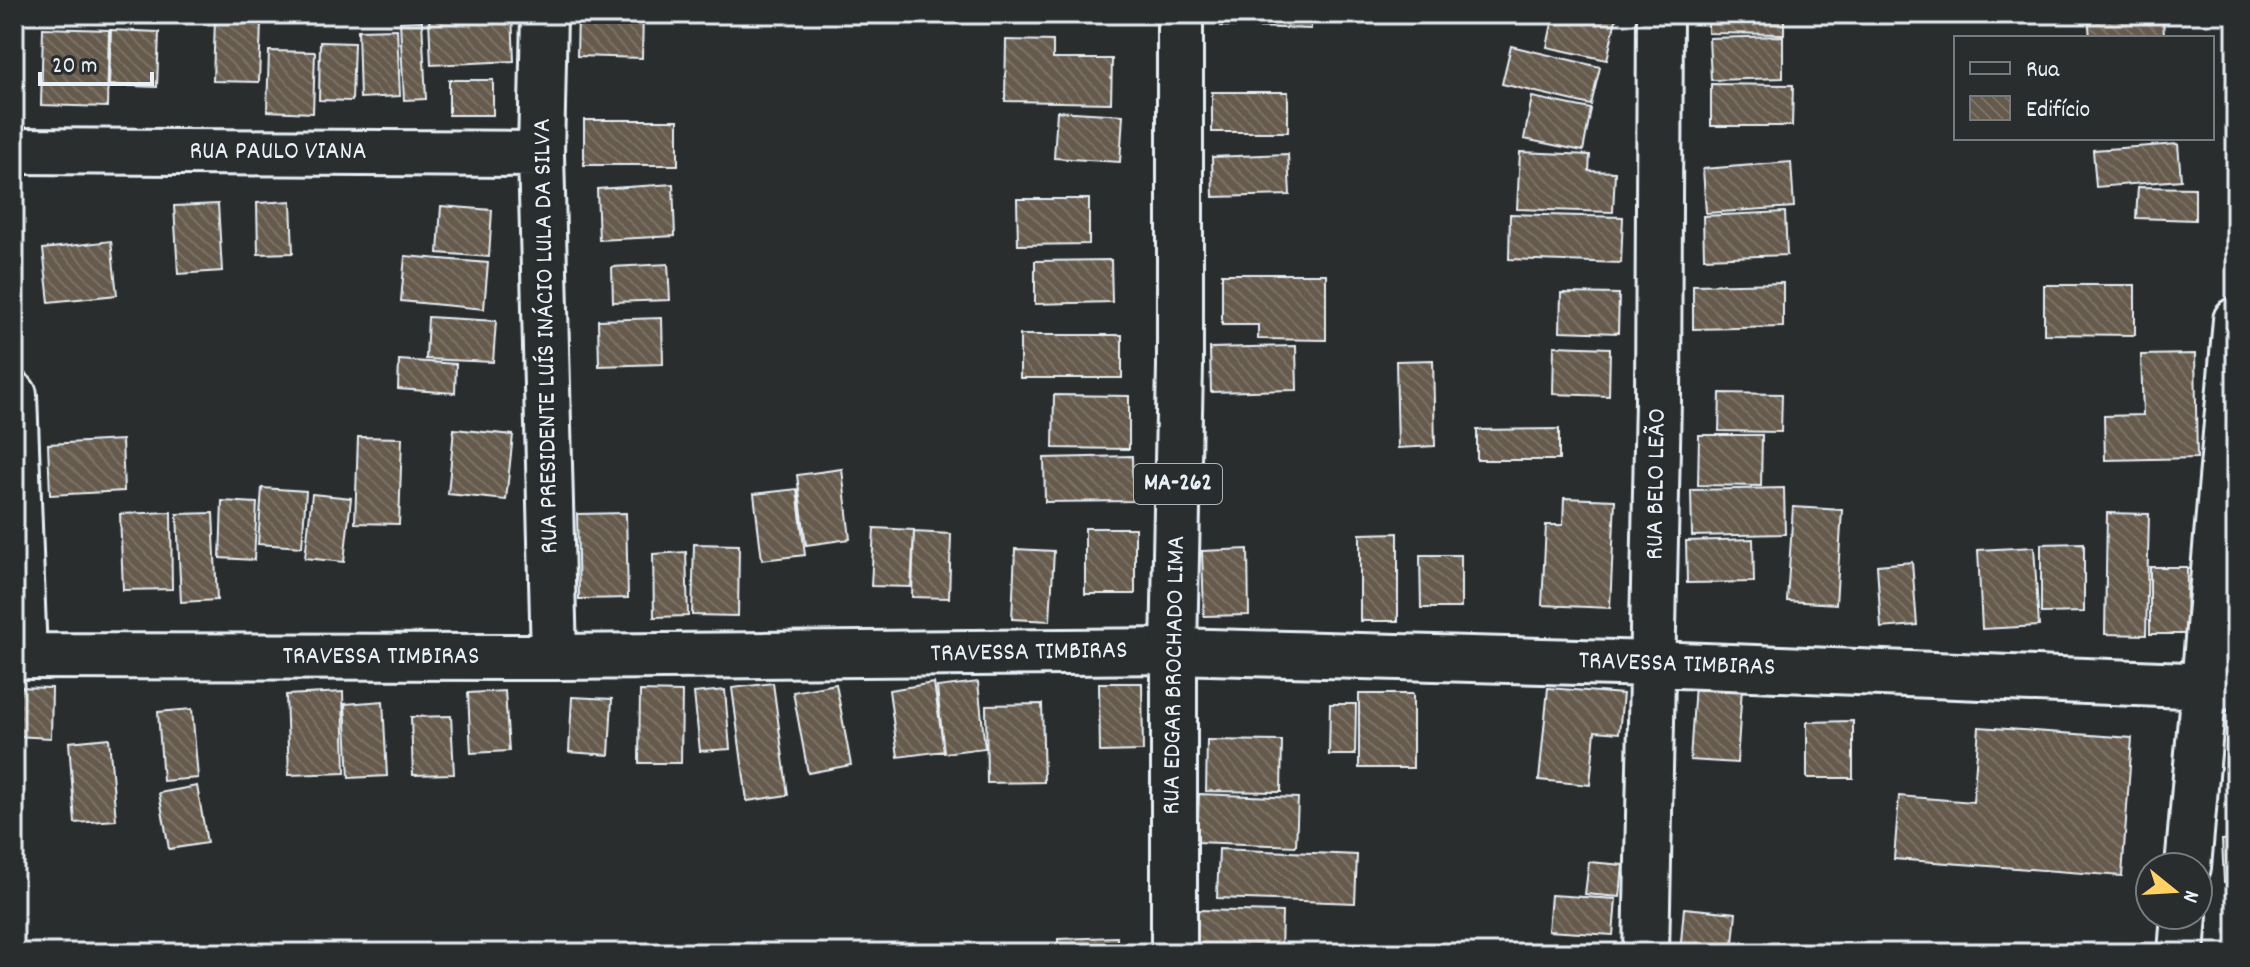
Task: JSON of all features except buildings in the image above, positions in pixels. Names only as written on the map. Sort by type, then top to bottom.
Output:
[{"type":"street","name":"RUA PRESIDENTE LUÍS INÁCIO LULA DA SILVA","points":[[544,14],[541,154],[554,657]]},
{"type":"street","name":"RUA EDGAR BROCHADO LIMA","points":[[1174,953],[1180,14]]},
{"type":"street","name":"RUA BELO LEÃO","points":[[1646,953],[1659,384],[1660,14]]},
{"type":"street","name":"RUA PAULO VIANA","points":[[14,151],[541,154]]},
{"type":"street","points":[[2191,851],[2220,686],[2236,320]]},
{"type":"street","points":[[14,395],[19,656]]},
{"type":"street","name":"TRAVESSA TIMBIRAS","points":[[19,656],[554,657],[1174,651],[1653,664],[2220,686]]},
{"type":"street","points":[[2181,953],[2183,931]]}]
